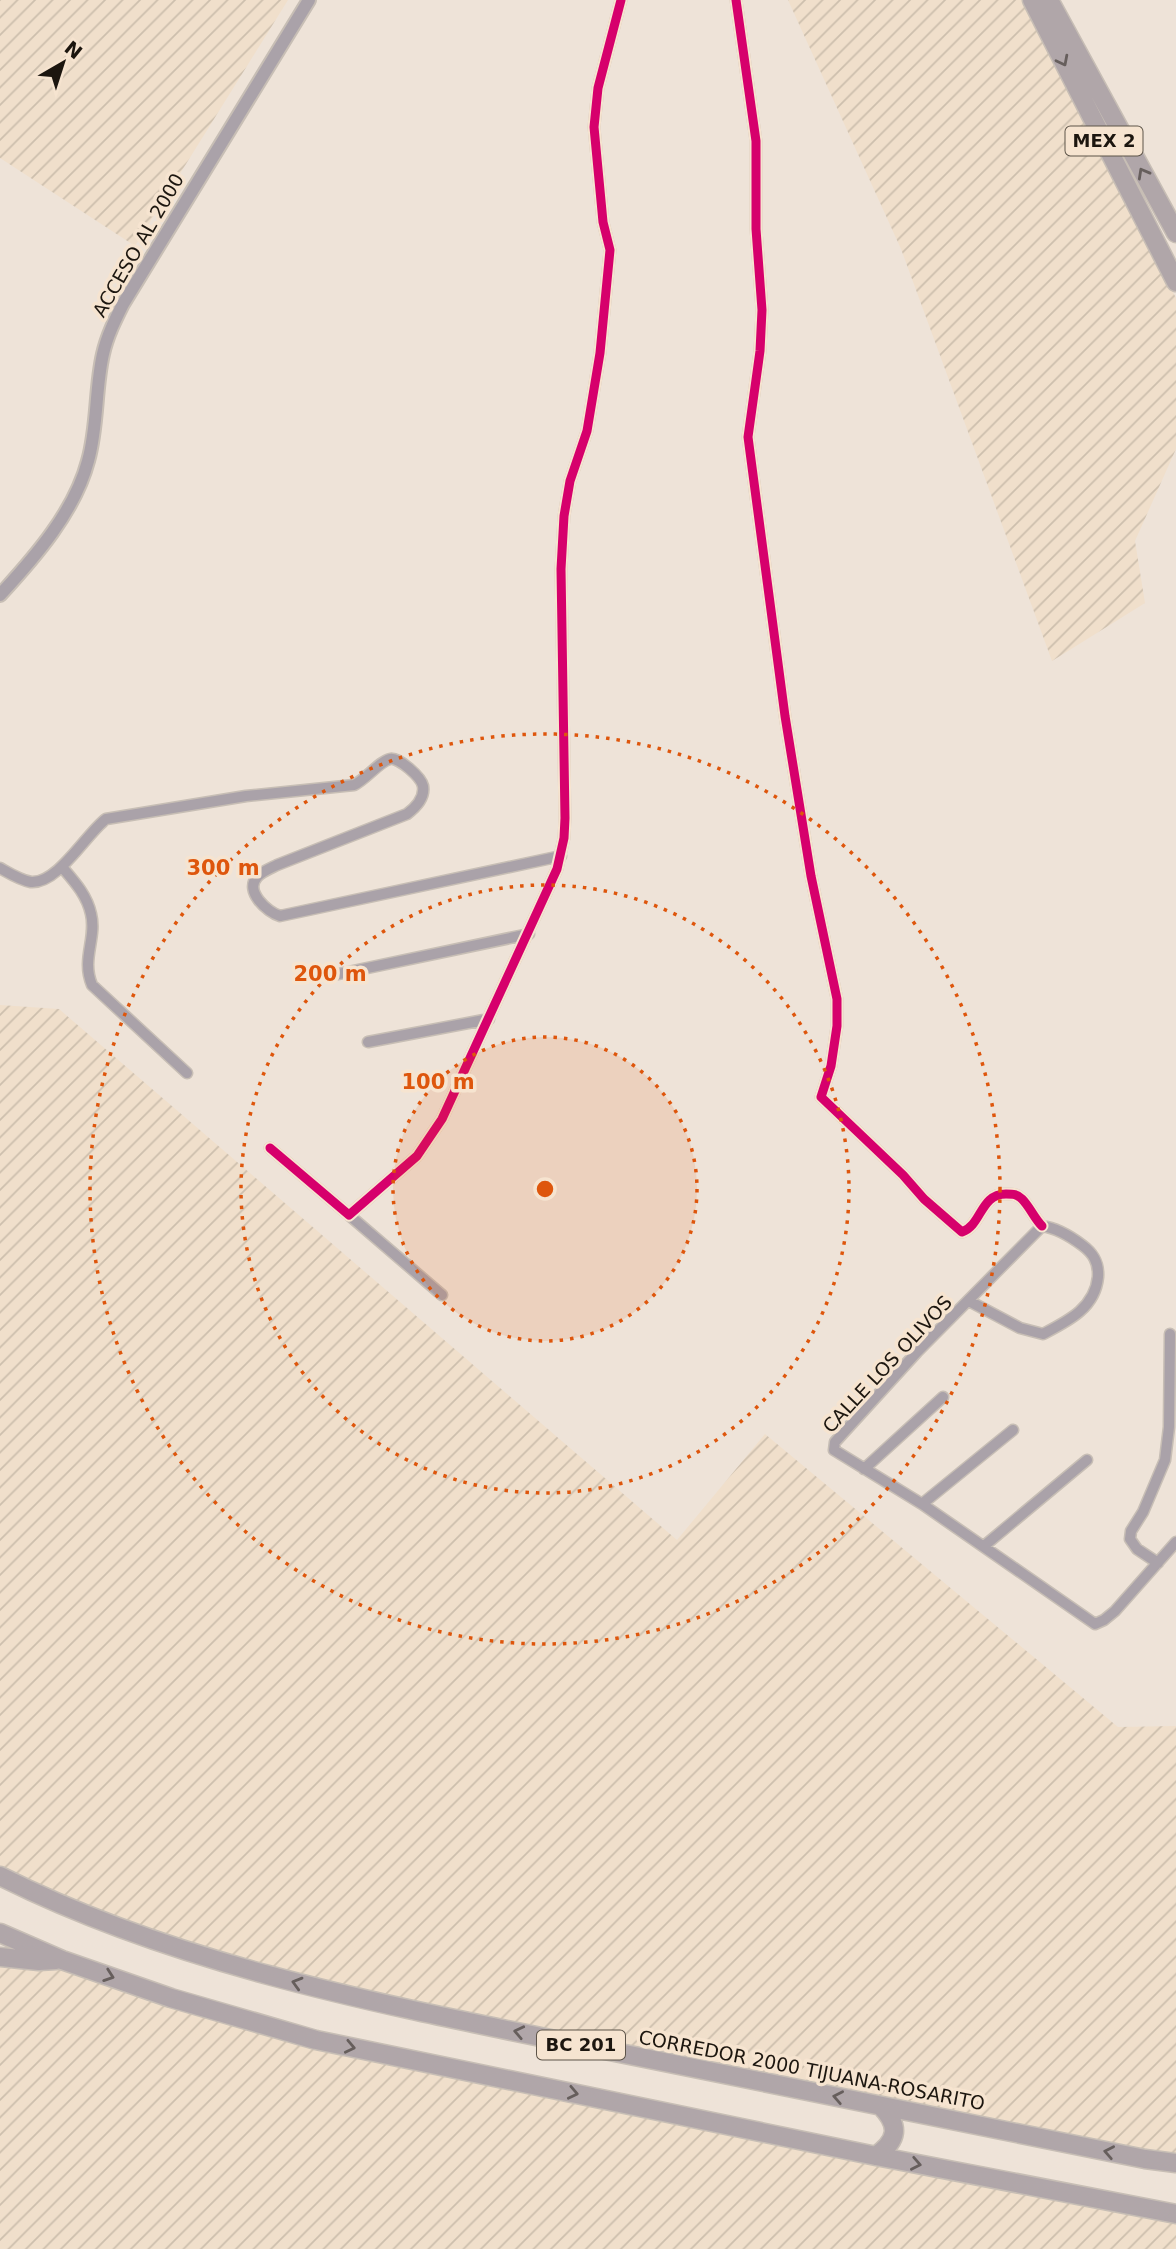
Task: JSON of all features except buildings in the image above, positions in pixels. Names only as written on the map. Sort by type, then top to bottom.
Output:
[{"type":"highway","name":"MEX 2","points":[[1032,0],[1176,282]]},
{"type":"highway","name":"MEX 2","points":[[1049,0],[1176,233]]},
{"type":"highway","name":"CORREDOR 2000 TIJUANA-ROSARITO","points":[[0,1876],[88,1914],[198,1955],[326,1991],[881,2106],[1176,2163]]},
{"type":"highway","name":"BC 201","points":[[0,1933],[62,1960],[171,1998],[316,2040],[876,2156],[1176,2214]]},
{"type":"highway","points":[[0,1956],[39,1961],[62,1960]]},
{"type":"highway","points":[[876,2156],[887,2148],[895,2132],[890,2115],[881,2106]]},
{"type":"street","name":"ACCESO AL 2000","points":[[0,595],[49,536],[75,496],[90,453],[103,355],[109,331],[123,304],[309,0]]},
{"type":"street","points":[[349,1215],[407,1165],[428,1142],[442,1119],[561,856],[565,818],[561,569],[564,516],[570,481],[587,431],[600,353],[610,250],[603,222],[594,127],[598,88],[621,0]]},
{"type":"street","points":[[736,0],[756,141],[756,229],[762,310],[760,351],[748,437],[785,716],[811,876],[837,999],[833,1053],[821,1097],[903,1175],[924,1199],[962,1232],[968,1230],[989,1198],[1000,1194],[1014,1194],[1023,1200],[1042,1226],[1054,1227],[1091,1252],[1099,1267],[1094,1294],[1085,1307],[1070,1320],[1043,1334],[1020,1328],[969,1301]]},
{"type":"street","points":[[0,867],[32,882],[46,878],[62,867],[106,818],[246,796],[354,785],[392,758],[399,759],[423,786],[416,807],[407,814],[277,865],[257,876],[253,883],[254,890],[262,907],[280,916],[561,856]]},
{"type":"street","points":[[62,867],[82,892],[92,916],[87,972],[92,985],[187,1073]]},
{"type":"street","points":[[334,975],[528,934]]},
{"type":"street","points":[[368,1042],[489,1019]]},
{"type":"street","points":[[270,1148],[442,1296]]},
{"type":"street","name":"CALLE LOS OLIVOS","points":[[1042,1226],[917,1352],[833,1445],[836,1452],[922,1504],[1086,1620],[1098,1623],[1115,1611],[1158,1563]]},
{"type":"street","points":[[1170,1334],[1166,1460],[1143,1512],[1131,1531],[1130,1539],[1137,1549],[1158,1563],[1176,1542]]},
{"type":"street","points":[[864,1469],[943,1397]]},
{"type":"street","points":[[922,1504],[1013,1430]]},
{"type":"street","points":[[984,1546],[1087,1460]]},
{"type":"shaded area","points":[[0,0],[288,0],[135,246],[0,158]]},
{"type":"shaded area","points":[[788,0],[1023,0],[1176,298],[1176,449],[1135,541],[1145,603],[1052,661],[901,249]]},
{"type":"shaded area","points":[[0,1005],[59,1009],[677,1540],[765,1434],[1118,1727],[1176,1726],[1176,2163],[326,1991],[27,1890],[0,1877]]},
{"type":"shaded area","points":[[0,1960],[62,1960],[316,2040],[1176,2210],[1176,2249],[0,2249]]},
{"type":"cycle path","points":[[270,1148],[349,1215],[417,1156],[442,1119],[557,869],[564,838],[565,818],[561,569],[564,516],[570,481],[587,431],[600,353],[610,250],[603,222],[594,127],[598,88],[621,0]]},
{"type":"cycle path","points":[[736,0],[756,141],[756,229],[762,310],[760,351],[748,437],[785,716],[811,876],[837,999],[837,1026],[831,1066],[821,1097],[903,1175],[924,1199],[962,1232],[974,1223],[991,1199],[1006,1194],[1020,1197],[1042,1226]]}]
